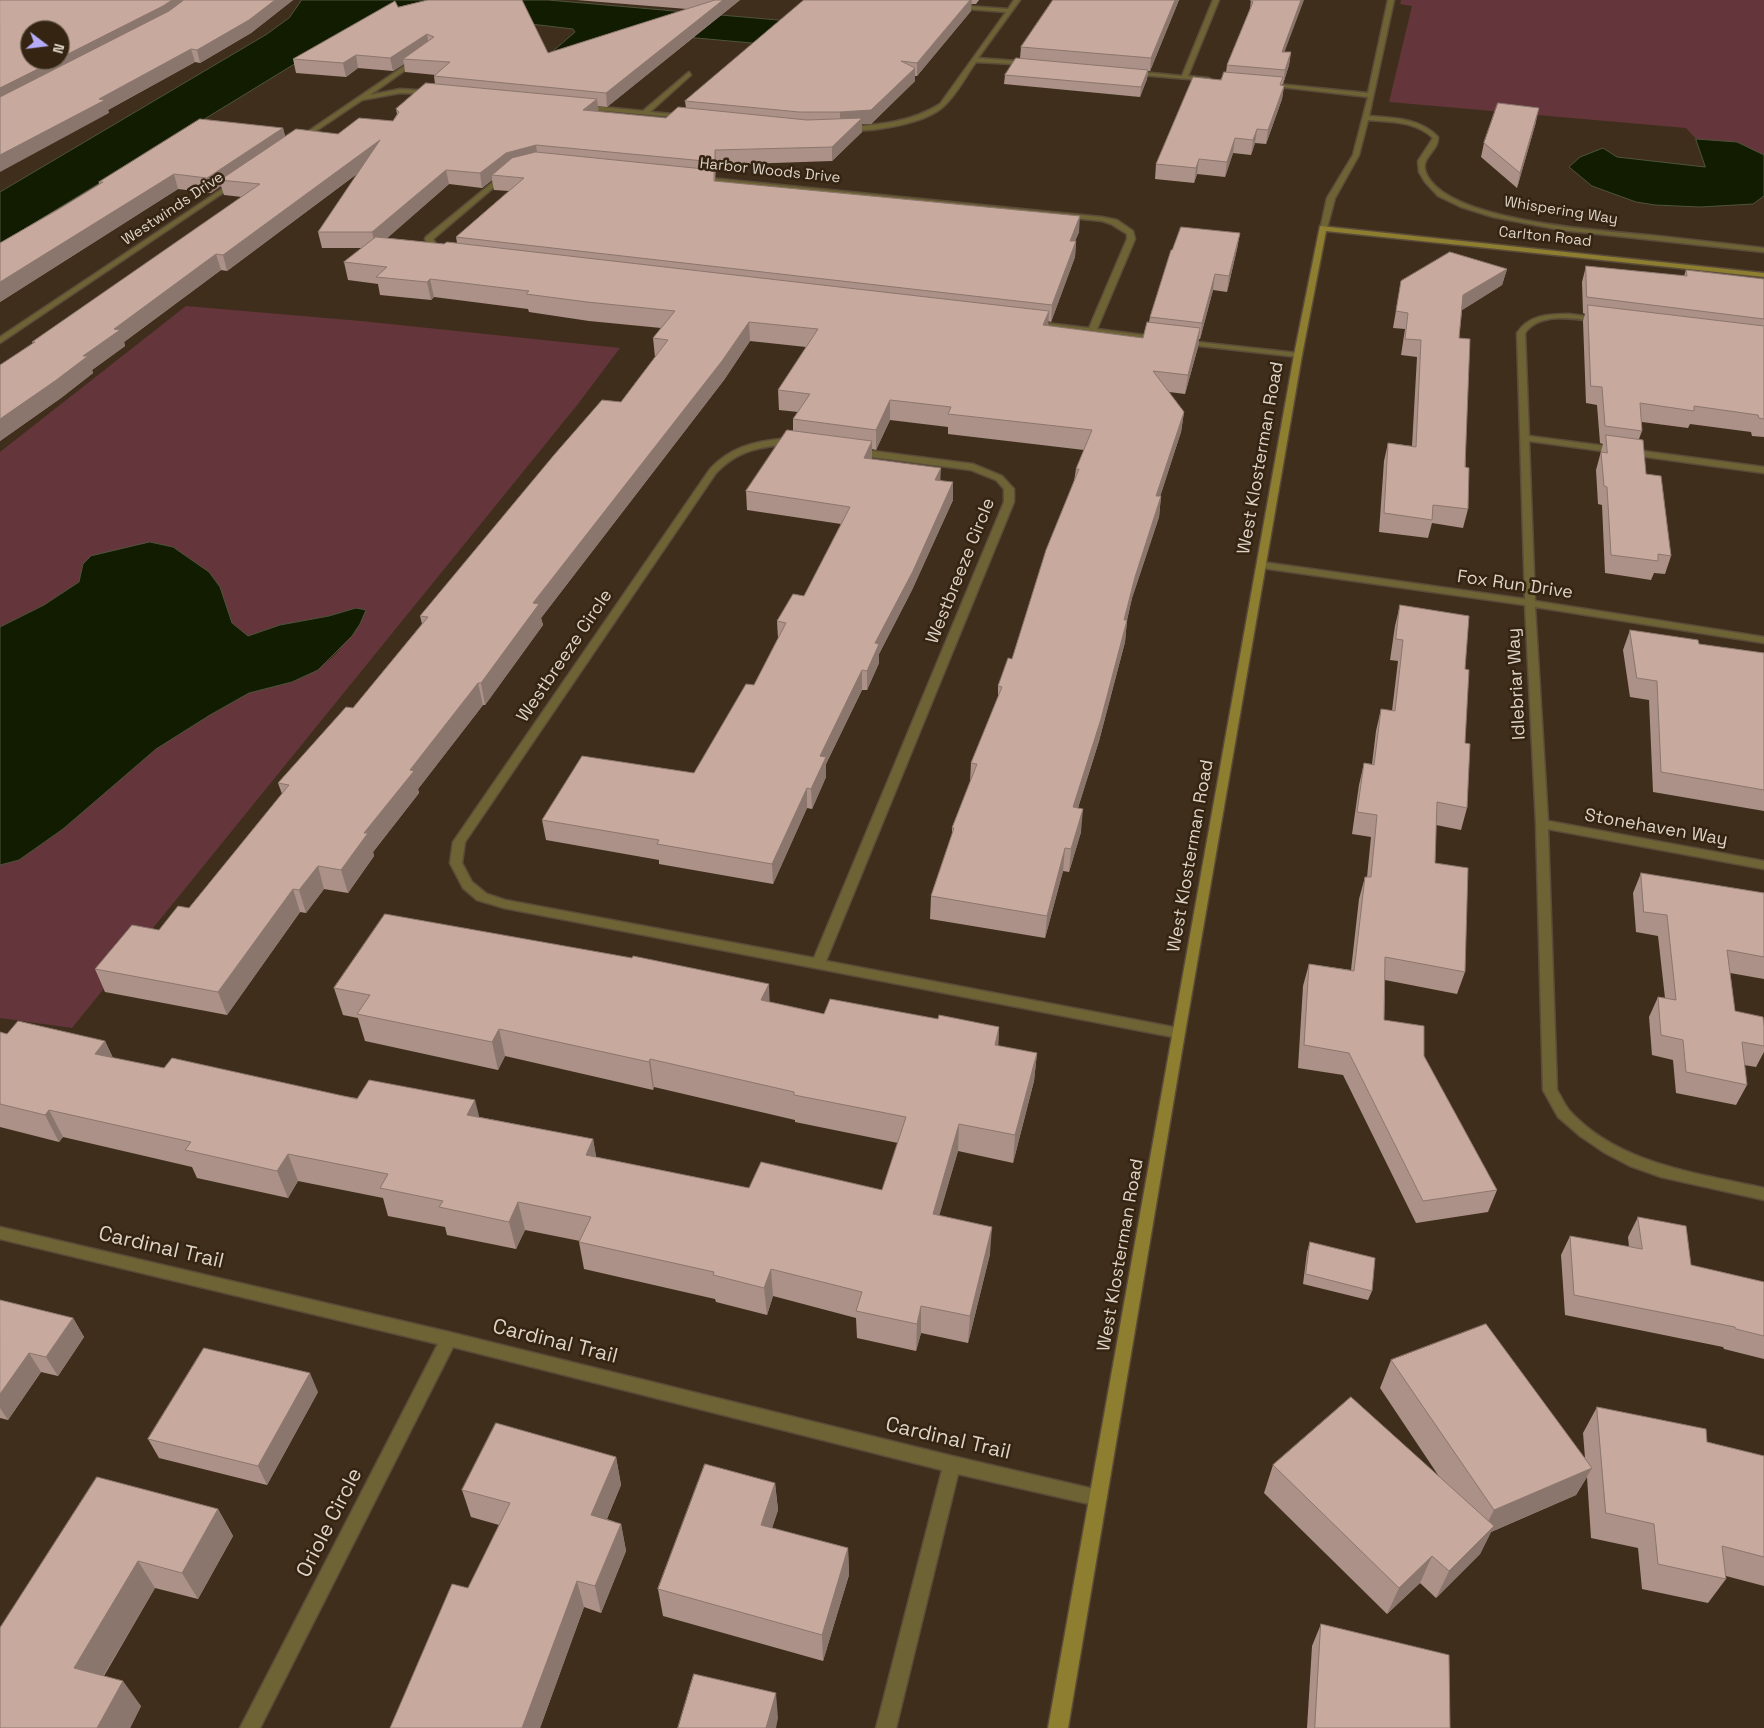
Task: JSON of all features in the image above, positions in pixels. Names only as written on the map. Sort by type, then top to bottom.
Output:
[{"type":"street","points":[[836,130],[881,126],[909,120],[935,110],[942,105],[976,60],[1017,0]]},
{"type":"street","points":[[1184,78],[1216,0]]},
{"type":"street","name":"West Klosterman Road","points":[[1058,1728],[1298,355],[1331,198],[1356,155],[1366,118],[1391,0]]},
{"type":"street","points":[[951,6],[1010,10]]},
{"type":"street","points":[[295,143],[424,55]]},
{"type":"street","points":[[976,60],[1035,65]]},
{"type":"street","points":[[1124,72],[1213,80]]},
{"type":"street","points":[[645,114],[689,74]]},
{"type":"street","points":[[1263,85],[1371,95]]},
{"type":"street","points":[[361,98],[400,91],[438,94]]},
{"type":"street","points":[[578,107],[689,118]]},
{"type":"street","name":"Whispering Way","points":[[1366,118],[1412,124],[1432,133],[1436,138],[1421,160],[1421,166],[1427,181],[1438,194],[1463,205],[1500,216],[1549,226],[1764,250]]},
{"type":"street","name":"Harbor Woods Drive","points":[[1092,331],[1130,240],[1130,233],[1123,227],[1102,219],[538,163],[511,170],[429,239],[437,252],[451,256],[1166,340]]},
{"type":"street","name":"Westwinds Drive","points":[[0,342],[247,176]]},
{"type":"street","name":"Carlton Road","points":[[1324,228],[1764,274]]},
{"type":"street","name":"Idlebriar Way","points":[[1610,321],[1572,316],[1538,320],[1523,328],[1521,334],[1530,603],[1542,824],[1550,1090],[1563,1114],[1610,1149],[1635,1162],[1662,1171],[1764,1194]]},
{"type":"street","points":[[1175,341],[1298,355]]},
{"type":"street","points":[[1525,438],[1764,470]]},
{"type":"street","name":"Westbreeze Circle","points":[[818,964],[1010,502],[1009,489],[999,478],[974,468],[780,442],[738,450],[722,460],[713,471],[459,842],[456,863],[467,885],[482,897],[504,904],[1178,1033]]},
{"type":"street","name":"Fox Run Drive","points":[[1262,565],[1530,603],[1764,640]]},
{"type":"street","name":"Stonehaven Way","points":[[1542,824],[1764,865]]},
{"type":"street","name":"Cardinal Trail","points":[[0,1233],[449,1339],[952,1464],[1098,1498]]},
{"type":"street","name":"Oriole Circle","points":[[250,1728],[449,1339]]},
{"type":"street","points":[[886,1728],[952,1464]]},
{"type":"shaded area","points":[[302,0],[548,0],[893,30],[817,49],[642,33],[537,65],[575,32],[573,29],[412,10],[373,16],[0,244],[0,192],[267,34],[289,18]]},
{"type":"shaded area","points":[[1401,0],[1764,0],[1764,155],[1737,142],[1696,139],[1686,128],[1389,102],[1412,6],[1400,4]]},
{"type":"shaded area","points":[[1696,139],[1737,142],[1764,155],[1764,196],[1753,204],[1700,207],[1655,205],[1636,202],[1592,186],[1569,167],[1580,157],[1603,148],[1617,157],[1705,167]]},
{"type":"shaded area","points":[[186,306],[361,321],[620,348],[578,404],[72,1028],[0,1018],[0,865],[19,860],[63,829],[156,749],[210,715],[249,693],[292,682],[318,670],[336,654],[360,624],[356,608],[329,616],[280,625],[248,636],[232,623],[220,587],[173,547],[83,564],[79,582],[44,605],[0,627],[0,452]]},
{"type":"shaded area","points":[[150,542],[173,547],[209,572],[220,587],[232,623],[248,636],[280,625],[329,616],[356,608],[366,610],[352,636],[318,670],[292,682],[249,693],[210,715],[156,749],[63,829],[19,860],[0,865],[0,627],[44,605],[79,582],[83,564],[91,556]]},
{"type":"building","points":[[0,0],[172,0],[70,53],[70,20],[20,20],[20,70],[36,70],[0,88]]},
{"type":"building","points":[[184,0],[275,0],[249,20],[197,50],[191,49],[99,99],[105,100],[0,155],[0,97],[53,70],[70,70],[70,61],[169,11]]},
{"type":"building","points":[[428,0],[522,0],[548,53],[715,0],[723,0],[606,93],[434,76],[450,62],[403,59],[434,37],[427,34],[390,58],[356,55],[343,63],[293,59],[395,1],[398,7]]},
{"type":"building","points":[[804,0],[970,0],[917,63],[901,61],[915,68],[871,110],[799,112],[685,101]]},
{"type":"building","points":[[1053,0],[1175,0],[1151,58],[1021,47]]},
{"type":"building","points":[[1251,0],[1301,0],[1282,52],[1291,52],[1285,70],[1227,65],[1253,2]]},
{"type":"building","points":[[1016,58],[1148,70],[1141,87],[1005,75]]},
{"type":"building","points":[[1224,72],[1283,77],[1280,85],[1284,86],[1268,130],[1257,129],[1253,140],[1235,138],[1227,162],[1199,159],[1196,168],[1156,164],[1193,77],[1221,80]]},
{"type":"building","points":[[426,83],[597,99],[583,110],[666,118],[678,107],[807,120],[862,118],[832,147],[715,150],[715,162],[536,145],[506,153],[480,173],[446,170],[372,232],[318,232],[380,140],[223,255],[216,254],[114,329],[120,330],[83,356],[88,356],[0,419],[0,365],[260,184],[220,180],[296,129],[338,134],[359,118],[393,121],[399,112],[396,109]]},
{"type":"building","points":[[1498,103],[1539,108],[1520,173],[1484,143]]},
{"type":"building","points":[[200,119],[283,128],[207,178],[174,174],[0,282],[0,243],[103,182],[99,182]]},
{"type":"building","points":[[536,152],[714,170],[714,181],[1080,216],[1070,241],[1076,241],[1052,305],[456,237],[524,178],[492,175],[512,158]]},
{"type":"building","points":[[1181,227],[1240,233],[1229,276],[1215,274],[1202,323],[1150,317],[1171,250]]},
{"type":"building","points":[[376,237],[444,244],[447,242],[1049,311],[1043,325],[1143,338],[1147,322],[1200,328],[1188,375],[1153,371],[1184,412],[1156,496],[1161,496],[1135,577],[1124,620],[1127,620],[1101,719],[1073,807],[1083,809],[1071,849],[1065,848],[1047,916],[931,896],[954,828],[952,828],[977,764],[971,763],[1002,687],[998,686],[1008,658],[1012,659],[1046,550],[1079,469],[1076,469],[1092,430],[948,414],[951,407],[890,400],[876,430],[793,419],[810,394],[778,390],[818,329],[749,322],[722,361],[533,603],[539,604],[481,683],[478,683],[410,770],[414,771],[364,833],[368,833],[341,870],[318,866],[299,890],[293,889],[218,992],[95,969],[132,925],[159,930],[178,906],[189,908],[289,785],[278,783],[346,707],[353,708],[428,617],[420,616],[554,455],[602,400],[621,402],[668,340],[653,338],[675,311],[587,302],[526,294],[529,291],[430,279],[427,282],[376,277],[387,267],[344,262]]},
{"type":"building","points":[[1450,252],[1507,269],[1463,295],[1459,338],[1470,339],[1465,467],[1469,468],[1468,509],[1433,505],[1432,520],[1384,513],[1388,443],[1416,447],[1421,340],[1405,339],[1408,313],[1396,311],[1401,281]]},
{"type":"building","points":[[1586,266],[1687,276],[1686,270],[1764,279],[1764,319],[1587,297]]},
{"type":"building","points":[[1588,305],[1764,326],[1764,419],[1759,418],[1758,415],[1694,406],[1694,411],[1640,403],[1642,431],[1605,426],[1602,387],[1591,386]]},
{"type":"building","points":[[787,430],[872,441],[864,458],[941,468],[935,480],[953,482],[913,571],[875,643],[879,644],[867,671],[862,670],[820,756],[826,757],[811,789],[807,788],[772,864],[657,844],[659,840],[542,820],[582,756],[694,773],[746,684],[754,685],[786,623],[777,621],[793,594],[804,596],[850,507],[746,491]]},
{"type":"building","points":[[1606,435],[1643,440],[1646,474],[1661,476],[1671,556],[1658,554],[1658,561],[1611,555],[1607,487],[1604,486],[1601,452],[1607,453]]},
{"type":"building","points":[[1400,605],[1469,616],[1465,669],[1469,670],[1465,743],[1470,744],[1467,808],[1437,802],[1435,863],[1468,868],[1465,972],[1385,957],[1384,1020],[1424,1026],[1424,1056],[1497,1190],[1423,1201],[1349,1053],[1304,1045],[1309,964],[1354,971],[1365,877],[1371,877],[1377,815],[1357,812],[1364,763],[1374,765],[1381,709],[1395,711],[1403,640],[1396,639]]},
{"type":"building","points":[[1630,630],[1698,640],[1699,644],[1764,653],[1764,790],[1661,772],[1657,681],[1637,678]]},
{"type":"building","points":[[1641,873],[1764,893],[1764,957],[1727,950],[1735,1011],[1763,1017],[1764,1046],[1742,1042],[1747,1085],[1686,1072],[1683,1040],[1661,1035],[1658,997],[1676,1000],[1667,915],[1644,912]]},
{"type":"building","points":[[385,914],[632,958],[633,956],[769,984],[761,1000],[824,1014],[830,999],[938,1019],[939,1015],[999,1027],[995,1045],[1037,1053],[1015,1135],[959,1124],[933,1214],[992,1227],[970,1316],[921,1306],[917,1324],[856,1311],[862,1292],[771,1269],[764,1288],[713,1275],[714,1272],[579,1242],[591,1217],[518,1202],[509,1222],[439,1207],[443,1201],[380,1188],[388,1174],[288,1154],[277,1171],[185,1150],[191,1142],[49,1110],[45,1115],[0,1104],[0,1032],[7,1034],[18,1021],[105,1041],[95,1054],[164,1068],[172,1058],[357,1099],[369,1080],[475,1100],[467,1115],[593,1139],[586,1155],[749,1188],[761,1162],[882,1190],[906,1117],[794,1095],[794,1092],[650,1059],[649,1062],[499,1029],[492,1042],[357,1014],[370,995],[334,988]]},
{"type":"building","points":[[1638,1217],[1686,1226],[1691,1265],[1764,1282],[1764,1336],[1736,1329],[1735,1327],[1574,1295],[1570,1236],[1642,1249]]},
{"type":"building","points":[[1310,1242],[1375,1258],[1372,1291],[1306,1274]]},
{"type":"building","points":[[0,1300],[73,1318],[46,1357],[29,1353],[0,1394]]},
{"type":"building","points":[[1486,1324],[1592,1468],[1494,1510],[1391,1360]]},
{"type":"building","points":[[204,1348],[310,1373],[258,1466],[148,1439]]},
{"type":"building","points":[[1351,1397],[1494,1526],[1449,1571],[1432,1556],[1399,1588],[1273,1465]]},
{"type":"building","points":[[1597,1407],[1706,1429],[1707,1442],[1764,1456],[1764,1557],[1722,1546],[1726,1579],[1658,1564],[1654,1524],[1606,1513]]},
{"type":"building","points":[[496,1423],[616,1457],[591,1515],[621,1524],[595,1586],[577,1581],[522,1728],[390,1728],[452,1584],[468,1588],[510,1503],[462,1490]]},
{"type":"building","points":[[705,1464],[775,1483],[761,1525],[848,1548],[822,1635],[658,1589]]},
{"type":"building","points":[[97,1477],[218,1509],[182,1573],[138,1561],[74,1668],[123,1681],[97,1728],[0,1728],[0,1628]]},
{"type":"building","points":[[1321,1624],[1449,1655],[1450,1728],[1315,1728]]},
{"type":"building","points":[[694,1674],[776,1693],[766,1728],[678,1728]]}]
